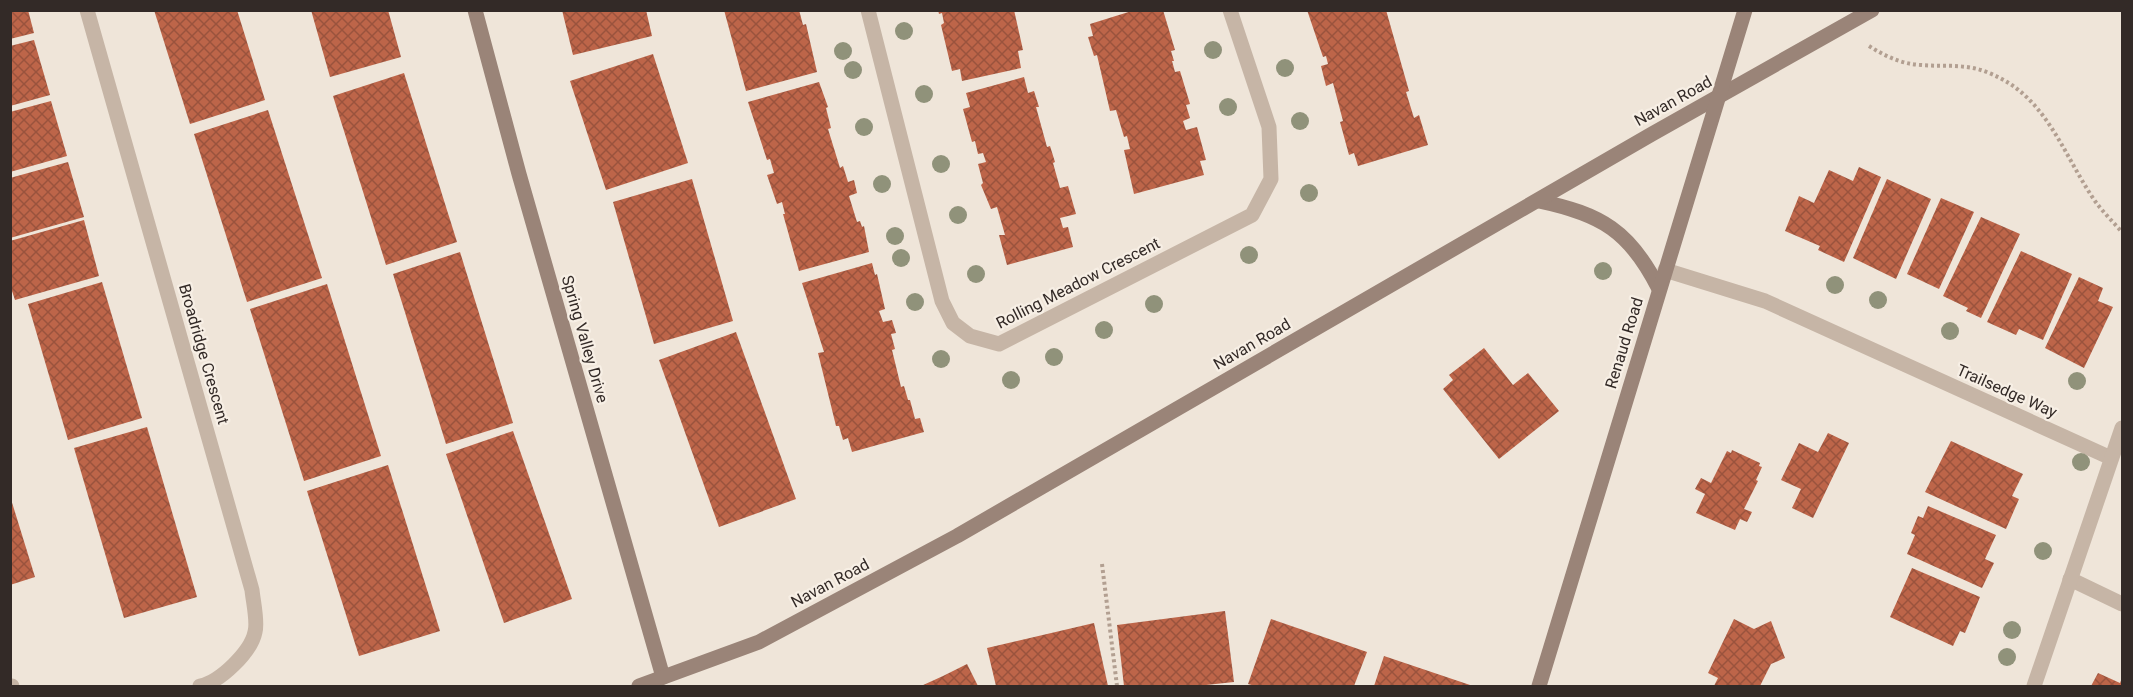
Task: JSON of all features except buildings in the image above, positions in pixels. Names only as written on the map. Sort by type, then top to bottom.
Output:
[{"type":"main road","name":"Spring Valley Drive","points":[[475,10],[519,174],[665,682]]},
{"type":"main road","name":"Renaud Road","points":[[1539,687],[1745,10]]},
{"type":"main road","name":"Navan Road","points":[[639,687],[665,682],[759,642],[957,536],[1872,10]]},
{"type":"main road","points":[[1539,201],[1590,215],[1609,225],[1633,246],[1659,289]]},
{"type":"street","name":"Broadridge Crescent","points":[[87,10],[252,590],[255,632],[238,663],[207,685],[200,687]]},
{"type":"street","name":"Rolling Meadow Crescent","points":[[868,10],[942,301],[953,324],[970,336],[999,344],[1252,215],[1270,179],[1269,127],[1230,10]]},
{"type":"street","name":"Trailsedge Way","points":[[1665,270],[1765,301],[2111,458]]},
{"type":"street","points":[[2034,687],[2122,428]]},
{"type":"street","points":[[2070,579],[2122,604]]},
{"type":"path","points":[[1869,46],[1889,57],[1909,64],[1970,67],[2004,80],[2021,92],[2049,122],[2096,202],[2122,232]]},
{"type":"path","points":[[1102,564],[1117,687]]}]
